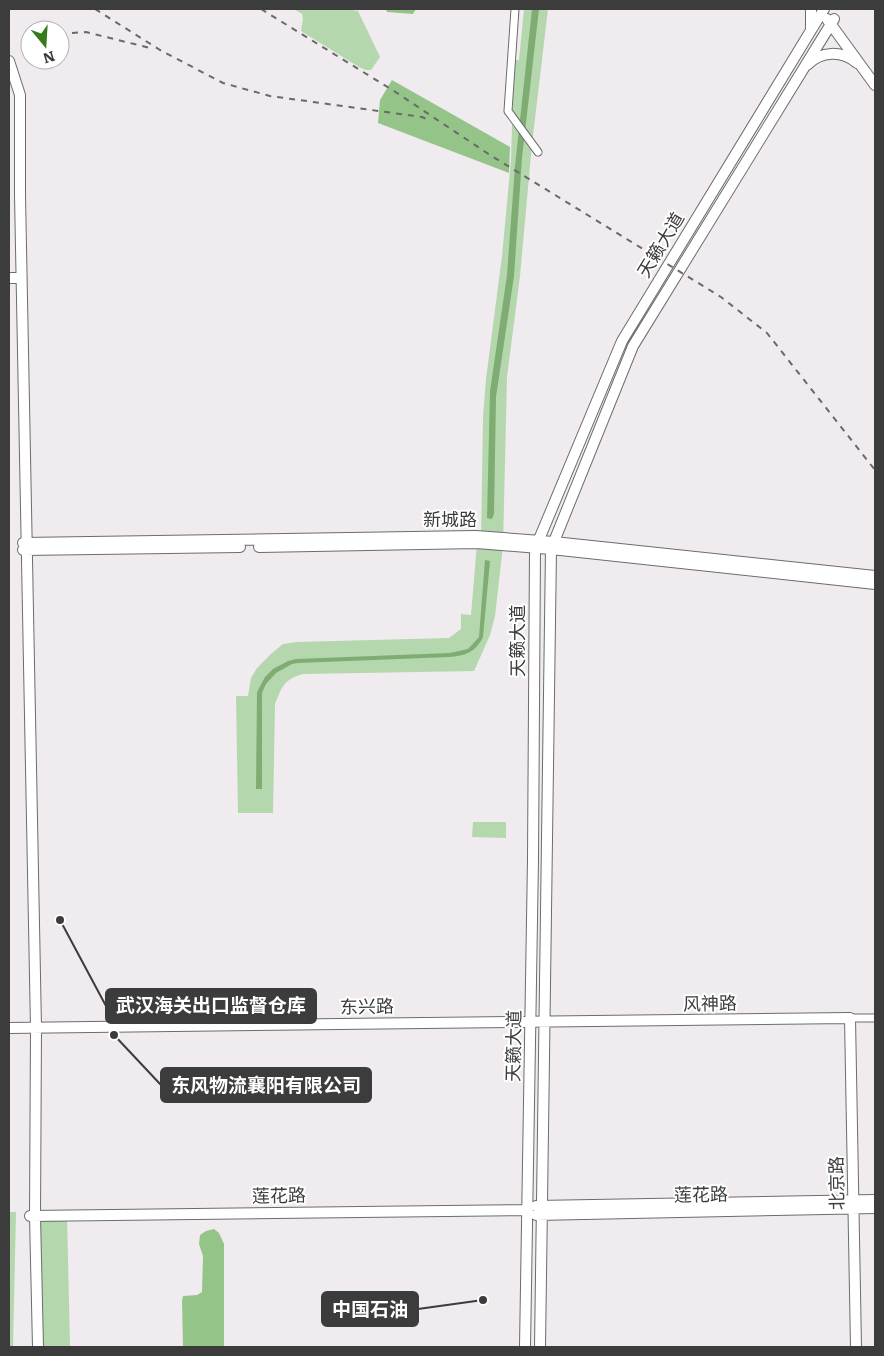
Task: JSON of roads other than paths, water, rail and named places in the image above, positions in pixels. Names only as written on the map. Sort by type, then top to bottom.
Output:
[{"type":"street","points":[[515,9],[508,111],[538,152]]},
{"type":"street","points":[[810,32],[812,23],[811,9]]},
{"type":"street","points":[[824,9],[875,85]]},
{"type":"street","name":"天籁大道","points":[[526,1347],[537,545],[622,342],[824,9]]},
{"type":"street","points":[[832,22],[875,74]]},
{"type":"street","name":"天籁大道","points":[[540,1347],[553,546],[633,346],[832,22]]},
{"type":"street","points":[[800,73],[813,60],[824,54],[850,57],[861,66]]},
{"type":"street","points":[[9,61],[20,95],[33,1028],[32,1216],[34,1347]]},
{"type":"street","points":[[9,83],[13,96],[14,112],[13,278],[25,546]]},
{"type":"street","name":"新城路","points":[[25,546],[442,543],[537,545],[875,576]]},
{"type":"street","name":"新城路","points":[[553,546],[875,584]]},
{"type":"street","name":"北京路","points":[[850,1018],[856,1347]]},
{"type":"street","name":"风神路","points":[[546,1022],[875,1018]]},
{"type":"street","name":"东兴路","points":[[9,1028],[546,1022]]},
{"type":"street","name":"莲花路","points":[[853,1205],[875,1200]]},
{"type":"street","name":"莲花路","points":[[32,1216],[853,1205],[875,1208]]},
{"type":"street","points":[[32,1216],[38,1347]]},
{"type":"railway","points":[[95,9],[160,50],[223,83],[270,96],[422,117],[431,121]]},
{"type":"railway","points":[[261,9],[394,91],[490,155],[721,297],[767,333],[875,470]]},
{"type":"railway","points":[[70,33],[86,32],[150,48]]},
{"type":"place","name":"武汉海关出口监督仓库","points":[[60,920]]},
{"type":"place","name":"东风物流襄阳有限公司","points":[[114,1035]]},
{"type":"place","name":"中国石油","points":[[483,1300]]}]
